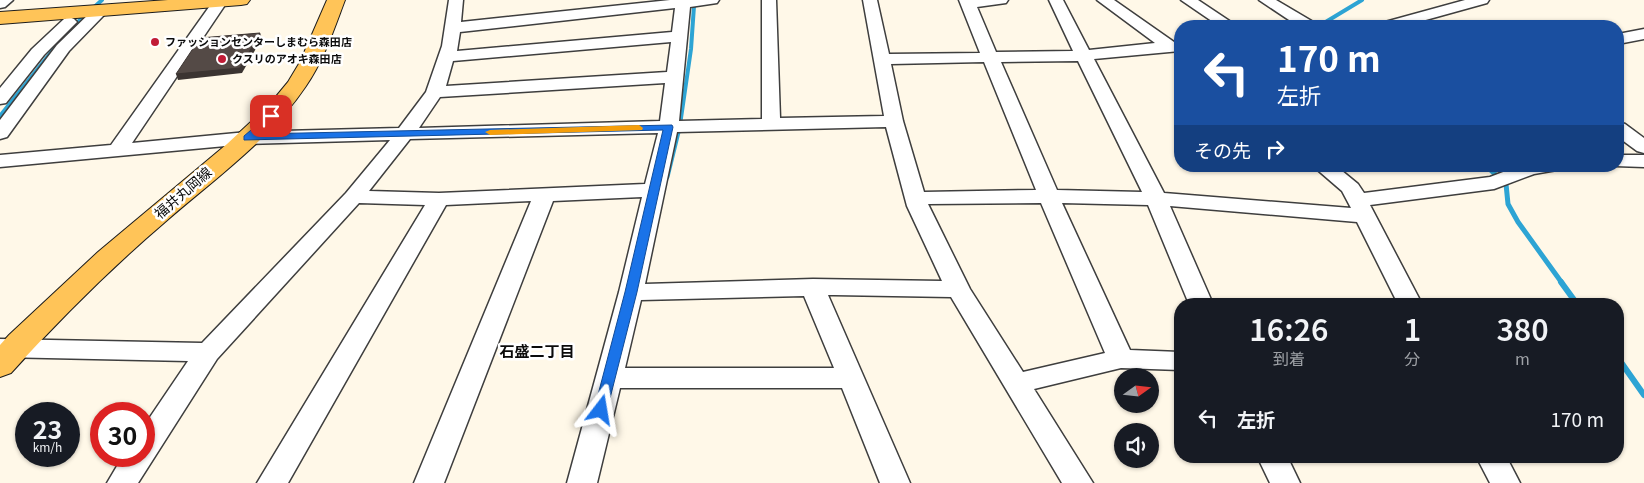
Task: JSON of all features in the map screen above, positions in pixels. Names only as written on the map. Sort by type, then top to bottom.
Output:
[{"type":"main road","points":[[0,18],[242,0]]},
{"type":"main road","name":"福井丸岡線","points":[[5,353],[150,221],[271,116],[290,94],[316,48],[336,0]]},
{"type":"street","points":[[0,4],[6,0]]},
{"type":"street","points":[[155,433],[208,352],[353,197],[404,135],[435,92],[446,58],[456,0]]},
{"type":"street","points":[[452,28],[583,6],[683,3],[712,0]]},
{"type":"street","points":[[769,0],[771,124]]},
{"type":"street","points":[[870,0],[894,121],[916,198],[958,288],[1078,483]]},
{"type":"street","points":[[1001,0],[967,2],[1049,196],[1121,359]]},
{"type":"street","points":[[1056,0],[1156,199],[1198,298]]},
{"type":"street","points":[[1104,0],[1174,45]]},
{"type":"street","points":[[1188,0],[1220,20]]},
{"type":"street","points":[[1266,0],[1299,20]]},
{"type":"street","points":[[1409,20],[1482,0]]},
{"type":"street","points":[[117,150],[220,2]]},
{"type":"street","points":[[582,483],[631,292],[669,127],[683,3]]},
{"type":"street","points":[[0,133],[63,48],[100,12]]},
{"type":"street","points":[[0,99],[38,52],[78,13]]},
{"type":"street","points":[[1624,38],[1644,34]]},
{"type":"street","points":[[446,58],[679,36]]},
{"type":"street","points":[[883,59],[1085,55],[1174,46]]},
{"type":"street","points":[[435,92],[675,77]]},
{"type":"street","points":[[0,161],[247,138],[894,121]]},
{"type":"street","points":[[1624,132],[1644,147]]},
{"type":"street","points":[[1624,161],[1644,161]]},
{"type":"street","points":[[1331,172],[1351,188],[1407,298]]},
{"type":"street","points":[[916,198],[1049,196],[1360,208],[1494,183],[1522,172]]},
{"type":"street","points":[[353,197],[439,199],[654,190]]},
{"type":"street","points":[[429,483],[545,194]]},
{"type":"street","points":[[272,483],[439,199]]},
{"type":"street","points":[[631,292],[813,287],[958,288]]},
{"type":"street","points":[[813,287],[894,483]]},
{"type":"street","points":[[5,353],[208,352]]},
{"type":"street","points":[[1018,383],[1121,359],[1174,361]]},
{"type":"street","points":[[609,378],[851,378]]},
{"type":"street","points":[[1275,463],[1285,483]]},
{"type":"street","points":[[1495,463],[1505,483]]},
{"type":"street","points":[[122,483],[132,467]]},
{"type":"building","name":"クスリのアオキ森田店","points":[[260,33],[240,68],[176,74],[200,38]]},
{"type":"waterway","points":[[0,116],[69,30],[102,0]]},
{"type":"waterway","points":[[680,125],[691,49],[694,6],[705,0]]},
{"type":"waterway","points":[[1329,20],[1362,0]]},
{"type":"waterway","points":[[667,177],[680,124]]},
{"type":"waterway","points":[[1493,172],[1506,184],[1508,204],[1518,222],[1562,283]]},
{"type":"waterway","points":[[1561,282],[1573,298]]},
{"type":"waterway","points":[[1624,367],[1644,395]]},
{"type":"slow traffic","points":[[490,132],[639,128]]},
{"type":"place","name":"ファッションセンターしまむら森田店","points":[[155,42]]},
{"type":"place","name":"クスリのアオキ森田店","points":[[222,59]]},
{"type":"district","name":"石盛二丁目","points":[[537,352]]},
{"type":"route","points":[[271,116],[247,138],[669,127],[631,292],[601,410]]}]
